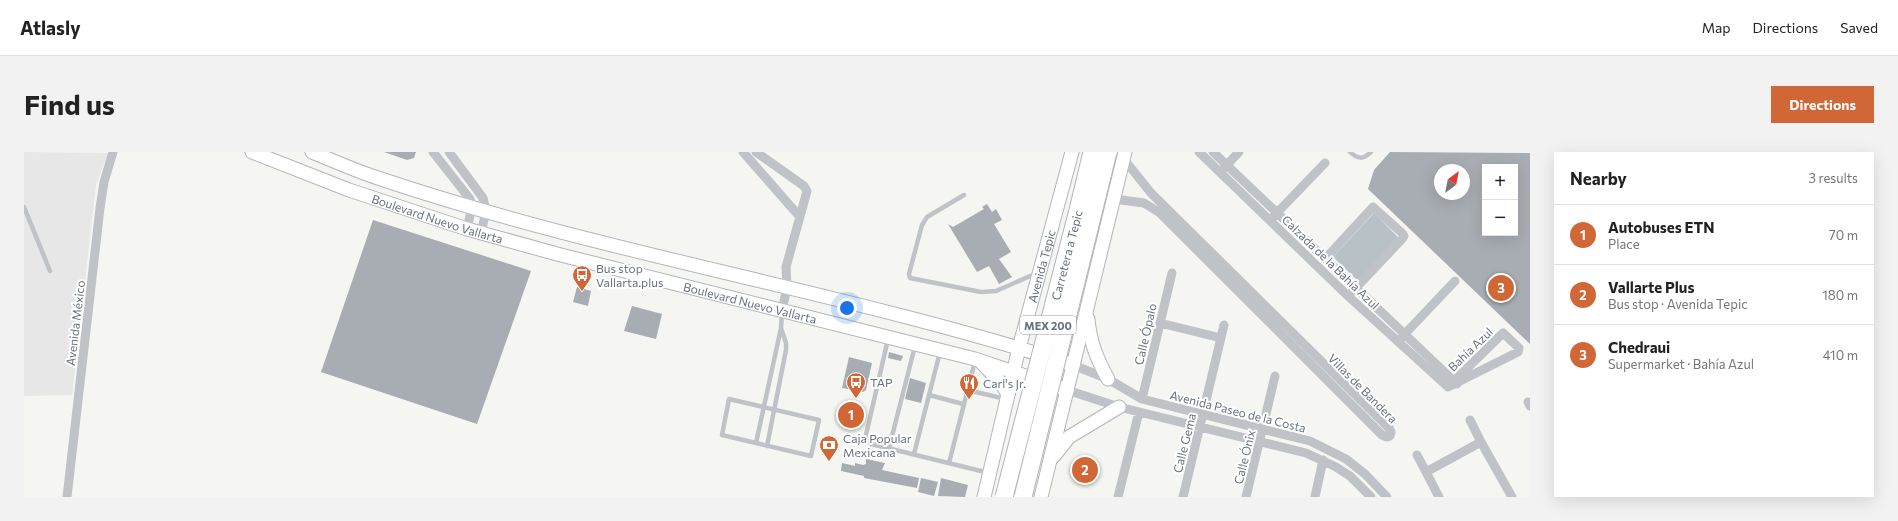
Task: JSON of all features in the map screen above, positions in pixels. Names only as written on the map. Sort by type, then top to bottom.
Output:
[{"type":"highway","name":"Carretera a Tepic","points":[[1004,497],[1092,152]]},
{"type":"highway","name":"Carretera a Tepic","points":[[1023,497],[1108,152]]},
{"type":"main road","name":"Boulevard Nuevo Vallarta","points":[[252,152],[348,190],[467,229],[782,311],[940,350],[977,360],[1067,390]]},
{"type":"main road","name":"Boulevard Nuevo Vallarta","points":[[312,152],[377,178],[486,211],[568,233],[787,287],[1019,348],[1073,365]]},
{"type":"main road","name":"Avenida Tepic","points":[[984,497],[1019,348],[1072,152]]},
{"type":"main road","points":[[1041,497],[1051,461],[1124,155]]},
{"type":"main road","points":[[1087,310],[1089,334],[1093,349],[1108,379]]},
{"type":"main road","points":[[977,360],[1001,383],[1007,397]]},
{"type":"main road","points":[[1051,461],[1069,437],[1119,407]]},
{"type":"street","name":"Avenida México","points":[[67,497],[100,208],[104,182],[112,152]]},
{"type":"street","points":[[433,152],[466,192],[472,207],[467,229]]},
{"type":"street","points":[[449,152],[483,198],[486,211],[481,233]]},
{"type":"street","points":[[756,152],[804,186],[807,191],[786,267],[787,287],[782,311]]},
{"type":"street","name":"Calzada de la Bahía Azul","points":[[1199,152],[1348,296],[1398,342],[1453,384]]},
{"type":"street","name":"Calzada de la Bahía Azul","points":[[1213,152],[1404,334],[1453,384]]},
{"type":"street","points":[[1220,172],[1239,152]]},
{"type":"street","points":[[747,154],[800,216]]},
{"type":"street","name":"Villas de Bandera","points":[[1114,199],[1144,203],[1160,213],[1293,340],[1389,428],[1391,432],[1390,436],[1386,437],[1382,435],[1293,340],[1151,193],[1124,155]]},
{"type":"street","points":[[1270,220],[1325,163]]},
{"type":"street","points":[[1144,203],[1151,193]]},
{"type":"street","points":[[1325,259],[1373,207],[1377,209],[1404,236],[1348,296]]},
{"type":"street","name":"Calle Ópalo","points":[[1142,399],[1172,273]]},
{"type":"street","points":[[1398,342],[1455,281]]},
{"type":"street","points":[[1160,323],[1221,338]]},
{"type":"street","name":"Calle Gema","points":[[1183,497],[1224,325]]},
{"type":"street","name":"Bahía Azul","points":[[1501,334],[1506,334],[1519,348],[1518,352],[1453,384],[1501,334]]},
{"type":"street","name":"Avenida Paseo de la Costa","points":[[1073,365],[1108,379],[1142,399],[1203,415],[1263,428],[1310,441],[1332,451],[1356,466],[1387,497]]},
{"type":"street","name":"Calle Ónix","points":[[1246,497],[1275,376]]},
{"type":"street","name":"Avenida Paseo de la Costa","points":[[1067,390],[1119,407],[1306,453],[1323,460],[1350,476],[1371,497]]},
{"type":"street","points":[[1118,497],[1139,412]]},
{"type":"street","points":[[1470,420],[1512,497]]},
{"type":"street","points":[[1426,472],[1481,442]]},
{"type":"street","points":[[1417,455],[1439,497]]},
{"type":"street","points":[[1315,497],[1323,460]]},
{"type":"lane","points":[[1350,152],[1360,159],[1367,156],[1371,152]]},
{"type":"lane","points":[[964,195],[927,217],[922,225],[909,274],[910,278],[981,292],[996,291],[1040,271]]},
{"type":"lane","points":[[24,207],[50,272]]},
{"type":"lane","points":[[756,443],[762,407],[781,328],[782,311]]},
{"type":"lane","points":[[767,446],[786,350],[786,343],[781,328]]},
{"type":"lane","points":[[889,338],[866,435],[867,440],[871,444],[990,473]]},
{"type":"lane","points":[[889,448],[916,344]]},
{"type":"lane","points":[[914,454],[940,350]]},
{"type":"lane","points":[[949,463],[963,404],[977,360]]},
{"type":"lane","points":[[967,390],[1007,397]]},
{"type":"lane","points":[[929,395],[963,404]]},
{"type":"lane","points":[[729,399],[762,407],[819,420],[811,456],[722,435],[729,399]]},
{"type":"shaded area","points":[[24,152],[108,153],[96,185],[72,395],[24,396]]},
{"type":"shaded area","points":[[1374,213],[1398,237],[1358,281],[1333,257]]},
{"type":"building","points":[[384,152],[416,152],[414,158],[407,160]]},
{"type":"building","points":[[1390,152],[1530,153],[1530,344],[1368,189],[1374,170]]},
{"type":"building","points":[[987,204],[992,212],[996,209],[1002,220],[994,224],[1011,252],[999,259],[1012,277],[999,284],[989,266],[977,272],[948,224],[953,227],[984,209],[982,207]]},
{"type":"building","points":[[373,220],[531,271],[477,424],[321,372]]},
{"type":"building","points":[[577,287],[591,291],[588,306],[573,302]]},
{"type":"building","points":[[632,306],[662,314],[656,339],[624,331]]},
{"type":"building","points":[[889,352],[903,356],[901,361],[888,358]]},
{"type":"building","points":[[849,357],[872,363],[866,390],[863,392],[842,388]]},
{"type":"building","points":[[910,378],[926,383],[921,403],[905,399]]},
{"type":"building","points":[[848,401],[861,405],[855,429],[842,426]]},
{"type":"building","points":[[866,459],[885,463],[882,470],[919,478],[917,488],[864,478],[864,476],[841,471],[842,463],[855,466],[855,463],[863,465],[866,464]]},
{"type":"building","points":[[921,478],[938,482],[934,496],[918,492]]},
{"type":"building","points":[[941,478],[968,485],[965,497],[938,496]]},
{"type":"place","name":"Chedraui","points":[[1501,288]]},
{"type":"place","name":"Bus stop Vallarta.plus","points":[[582,292]]},
{"type":"place","name":"TAP","points":[[856,399]]},
{"type":"place","name":"Carl's Jr.","points":[[969,400]]},
{"type":"place","name":"Autobuses ETN","points":[[851,415]]},
{"type":"place","name":"Caja Popular Mexicana","points":[[829,462]]},
{"type":"place","name":"Vallarte Plus","points":[[1085,470]]}]
